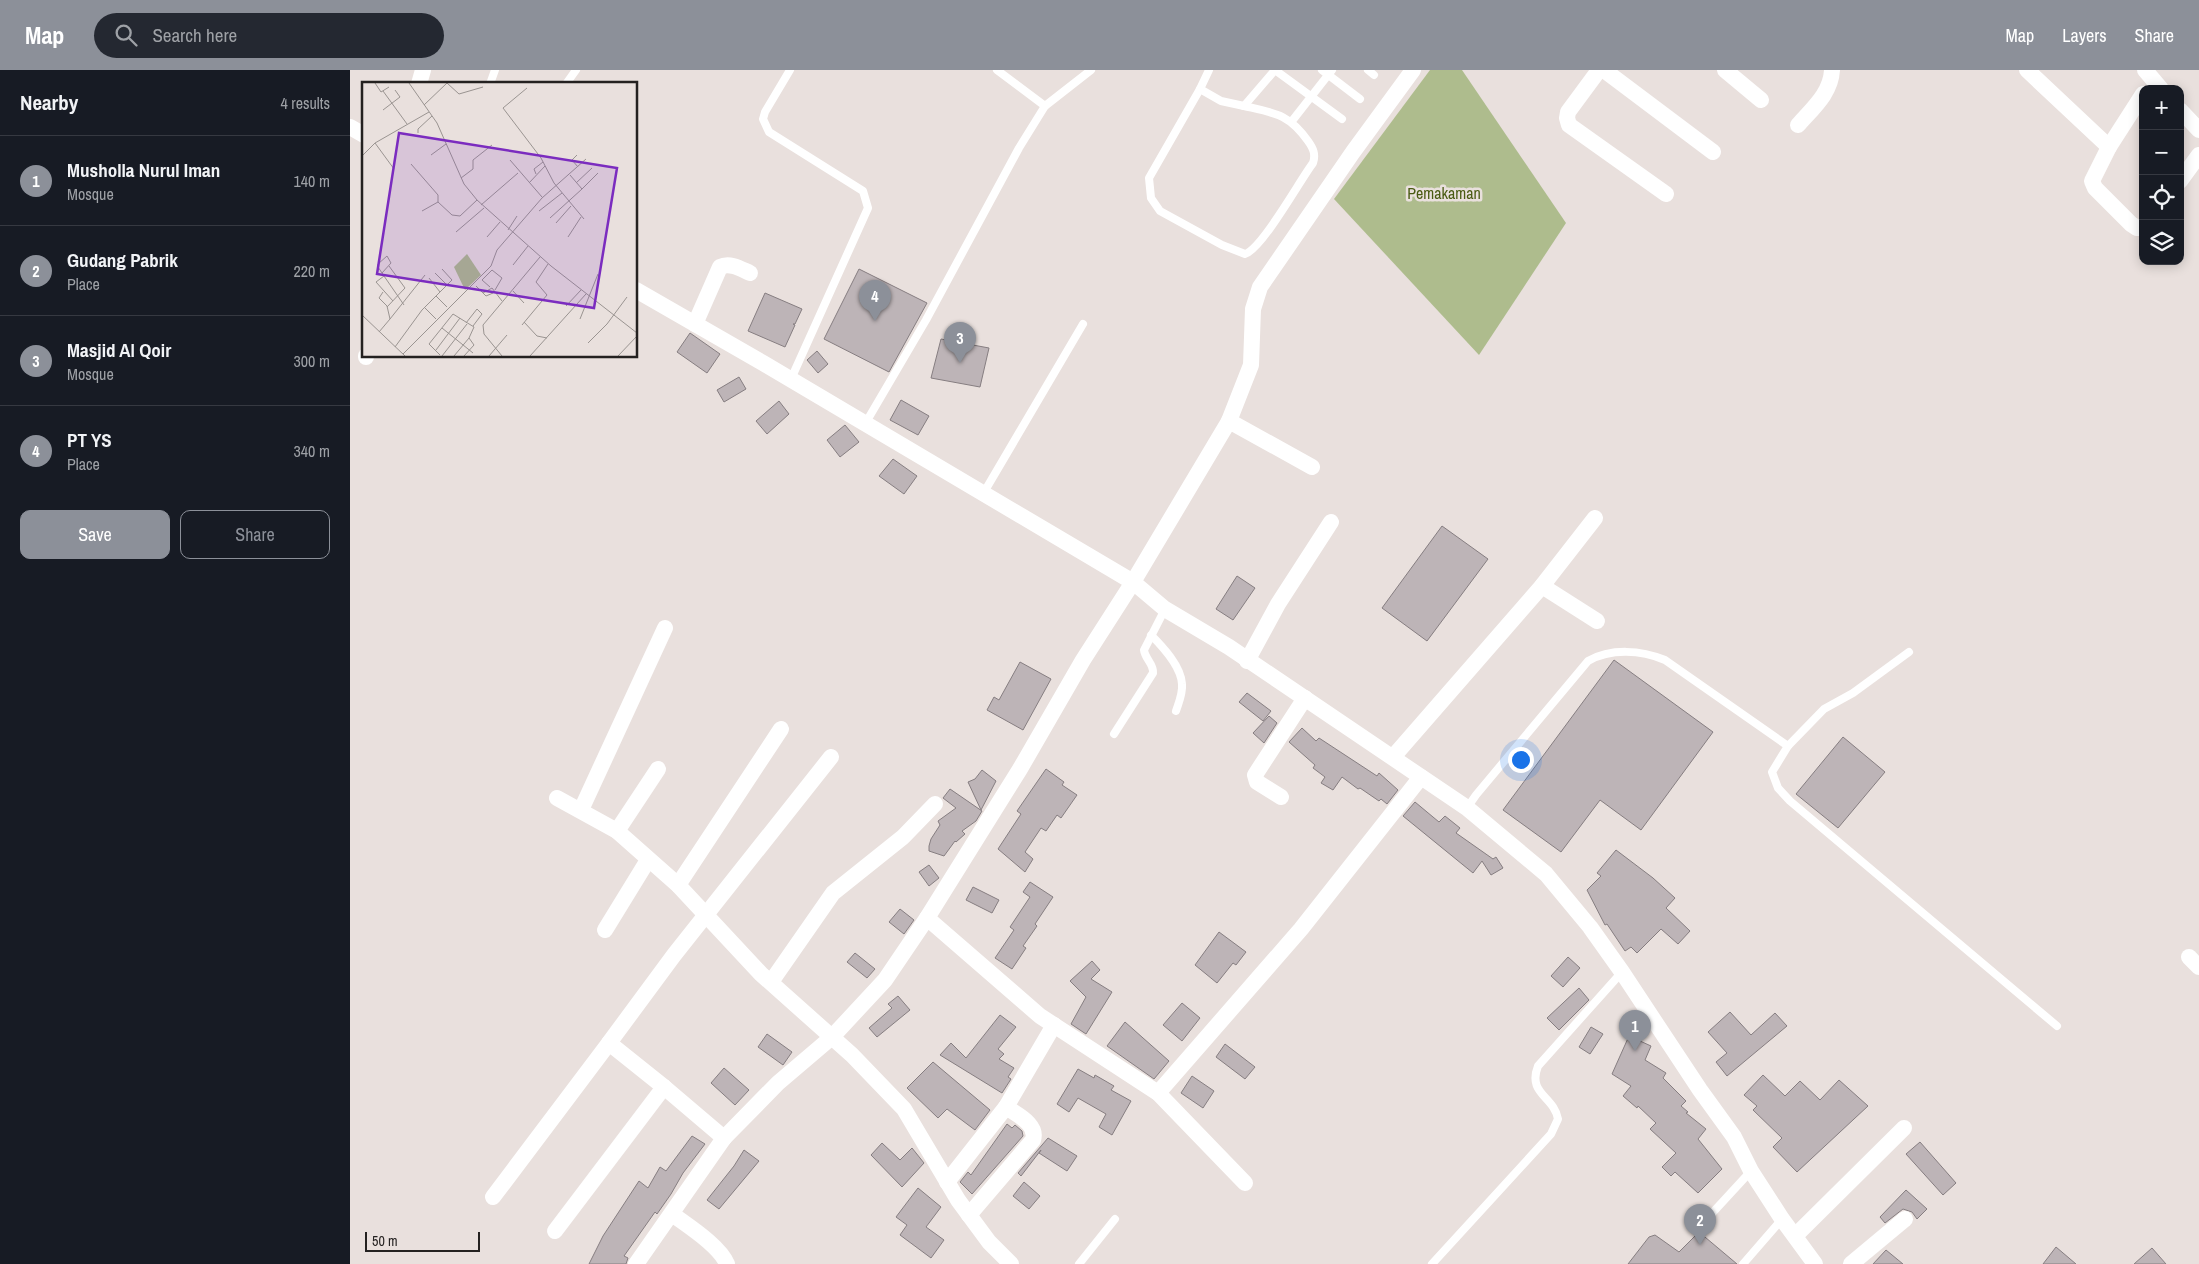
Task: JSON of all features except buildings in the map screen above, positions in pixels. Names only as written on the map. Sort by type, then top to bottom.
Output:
[{"type":"street","points":[[636,1264],[724,1138],[778,1083],[832,1038],[885,980],[927,918],[1020,769],[1083,660],[1133,582],[1229,421],[1251,365],[1253,308],[1260,287],[1412,70]]},
{"type":"street","points":[[1599,70],[1568,112],[1567,118],[1570,125],[1666,194]]},
{"type":"street","points":[[1604,70],[1713,152]]},
{"type":"street","points":[[1725,70],[1761,100]]},
{"type":"street","points":[[1798,125],[1824,95],[1832,79],[1832,70]]},
{"type":"street","points":[[2027,70],[2109,147]]},
{"type":"street","points":[[2139,100],[2109,147],[2093,176],[2092,183],[2131,224],[2139,228]]},
{"type":"street","points":[[2184,114],[2199,130]]},
{"type":"street","points":[[350,127],[362,134]]},
{"type":"street","points":[[2184,176],[2199,155]]},
{"type":"street","points":[[694,324],[720,267],[724,264],[732,265],[750,273]]},
{"type":"street","points":[[638,291],[791,379],[1133,582],[1165,608],[1305,698],[1467,808],[1546,874],[1590,927],[1734,1137],[1751,1172],[1815,1264]]},
{"type":"street","points":[[1229,421],[1312,467]]},
{"type":"street","points":[[1393,757],[1542,586],[1595,518]]},
{"type":"street","points":[[1247,661],[1278,604],[1331,522]]},
{"type":"street","points":[[1542,586],[1597,621]]},
{"type":"street","points":[[581,810],[665,628]]},
{"type":"street","points":[[1281,797],[1257,782],[1256,773],[1305,698]]},
{"type":"street","points":[[678,885],[781,729]]},
{"type":"street","points":[[493,1197],[674,955],[831,757]]},
{"type":"street","points":[[617,831],[658,769]]},
{"type":"street","points":[[1158,1093],[1301,929],[1421,777]]},
{"type":"street","points":[[557,798],[617,831],[678,885],[770,982],[832,1038],[904,1110],[969,1215],[989,1242],[1011,1264]]},
{"type":"street","points":[[770,982],[833,893],[903,837],[935,804]]},
{"type":"street","points":[[605,930],[648,860]]},
{"type":"street","points":[[927,918],[1040,1016],[1158,1093],[1245,1182]]},
{"type":"street","points":[[947,1182],[1006,1107],[1054,1025]]},
{"type":"street","points":[[609,1044],[664,1087],[724,1138]]},
{"type":"street","points":[[555,1231],[664,1087]]},
{"type":"street","points":[[969,1215],[1033,1140],[1034,1132],[1030,1125],[1006,1107]]},
{"type":"street","points":[[1796,1235],[1904,1128]]},
{"type":"street","points":[[672,1214],[713,1246],[728,1264]]},
{"type":"street","points":[[1851,1264],[1905,1219]]},
{"type":"lane","points":[[567,82],[576,70]]},
{"type":"lane","points":[[790,70],[765,112],[763,119],[768,132],[863,190],[868,208],[791,379]]},
{"type":"lane","points":[[996,70],[1045,106]]},
{"type":"lane","points":[[865,424],[926,320],[1045,106],[1091,70]]},
{"type":"lane","points":[[1200,89],[1221,101],[1270,112],[1292,122],[1313,148],[1313,163],[1264,237],[1250,252],[1239,253],[1160,211],[1151,198],[1149,178],[1209,70]]},
{"type":"lane","points":[[1244,106],[1275,70],[1342,119]]},
{"type":"lane","points":[[1292,122],[1328,72],[1360,99]]},
{"type":"lane","points":[[984,494],[1083,324]]},
{"type":"lane","points":[[1114,734],[1153,674],[1153,668],[1144,651],[1165,608]]},
{"type":"lane","points":[[1151,635],[1161,645],[1180,674],[1182,690],[1176,710]]},
{"type":"lane","points":[[1467,808],[1588,661],[1607,652],[1640,653],[1665,660],[1788,746]]},
{"type":"lane","points":[[1909,652],[1853,694],[1824,709],[1788,746],[1772,772],[1778,788],[1790,801],[2057,1026]]},
{"type":"lane","points":[[1432,1264],[1557,1126],[1557,1113],[1536,1085],[1538,1066],[1622,972]]},
{"type":"lane","points":[[1704,1222],[1751,1172]]},
{"type":"lane","points":[[1079,1264],[1115,1219]]},
{"type":"lane","points":[[1743,1264],[1782,1219]]},
{"type":"green space","name":"Pemakaman","points":[[1430,70],[1462,70],[1566,223],[1479,355],[1334,199]]},
{"type":"place","name":"PT YS","points":[[875,321]]},
{"type":"place","name":"Masjid Al Qoir","points":[[960,363]]},
{"type":"place","name":"Musholla Nurul Iman","points":[[1635,1051]]},
{"type":"place","name":"Gudang Pabrik","points":[[1700,1245]]}]
